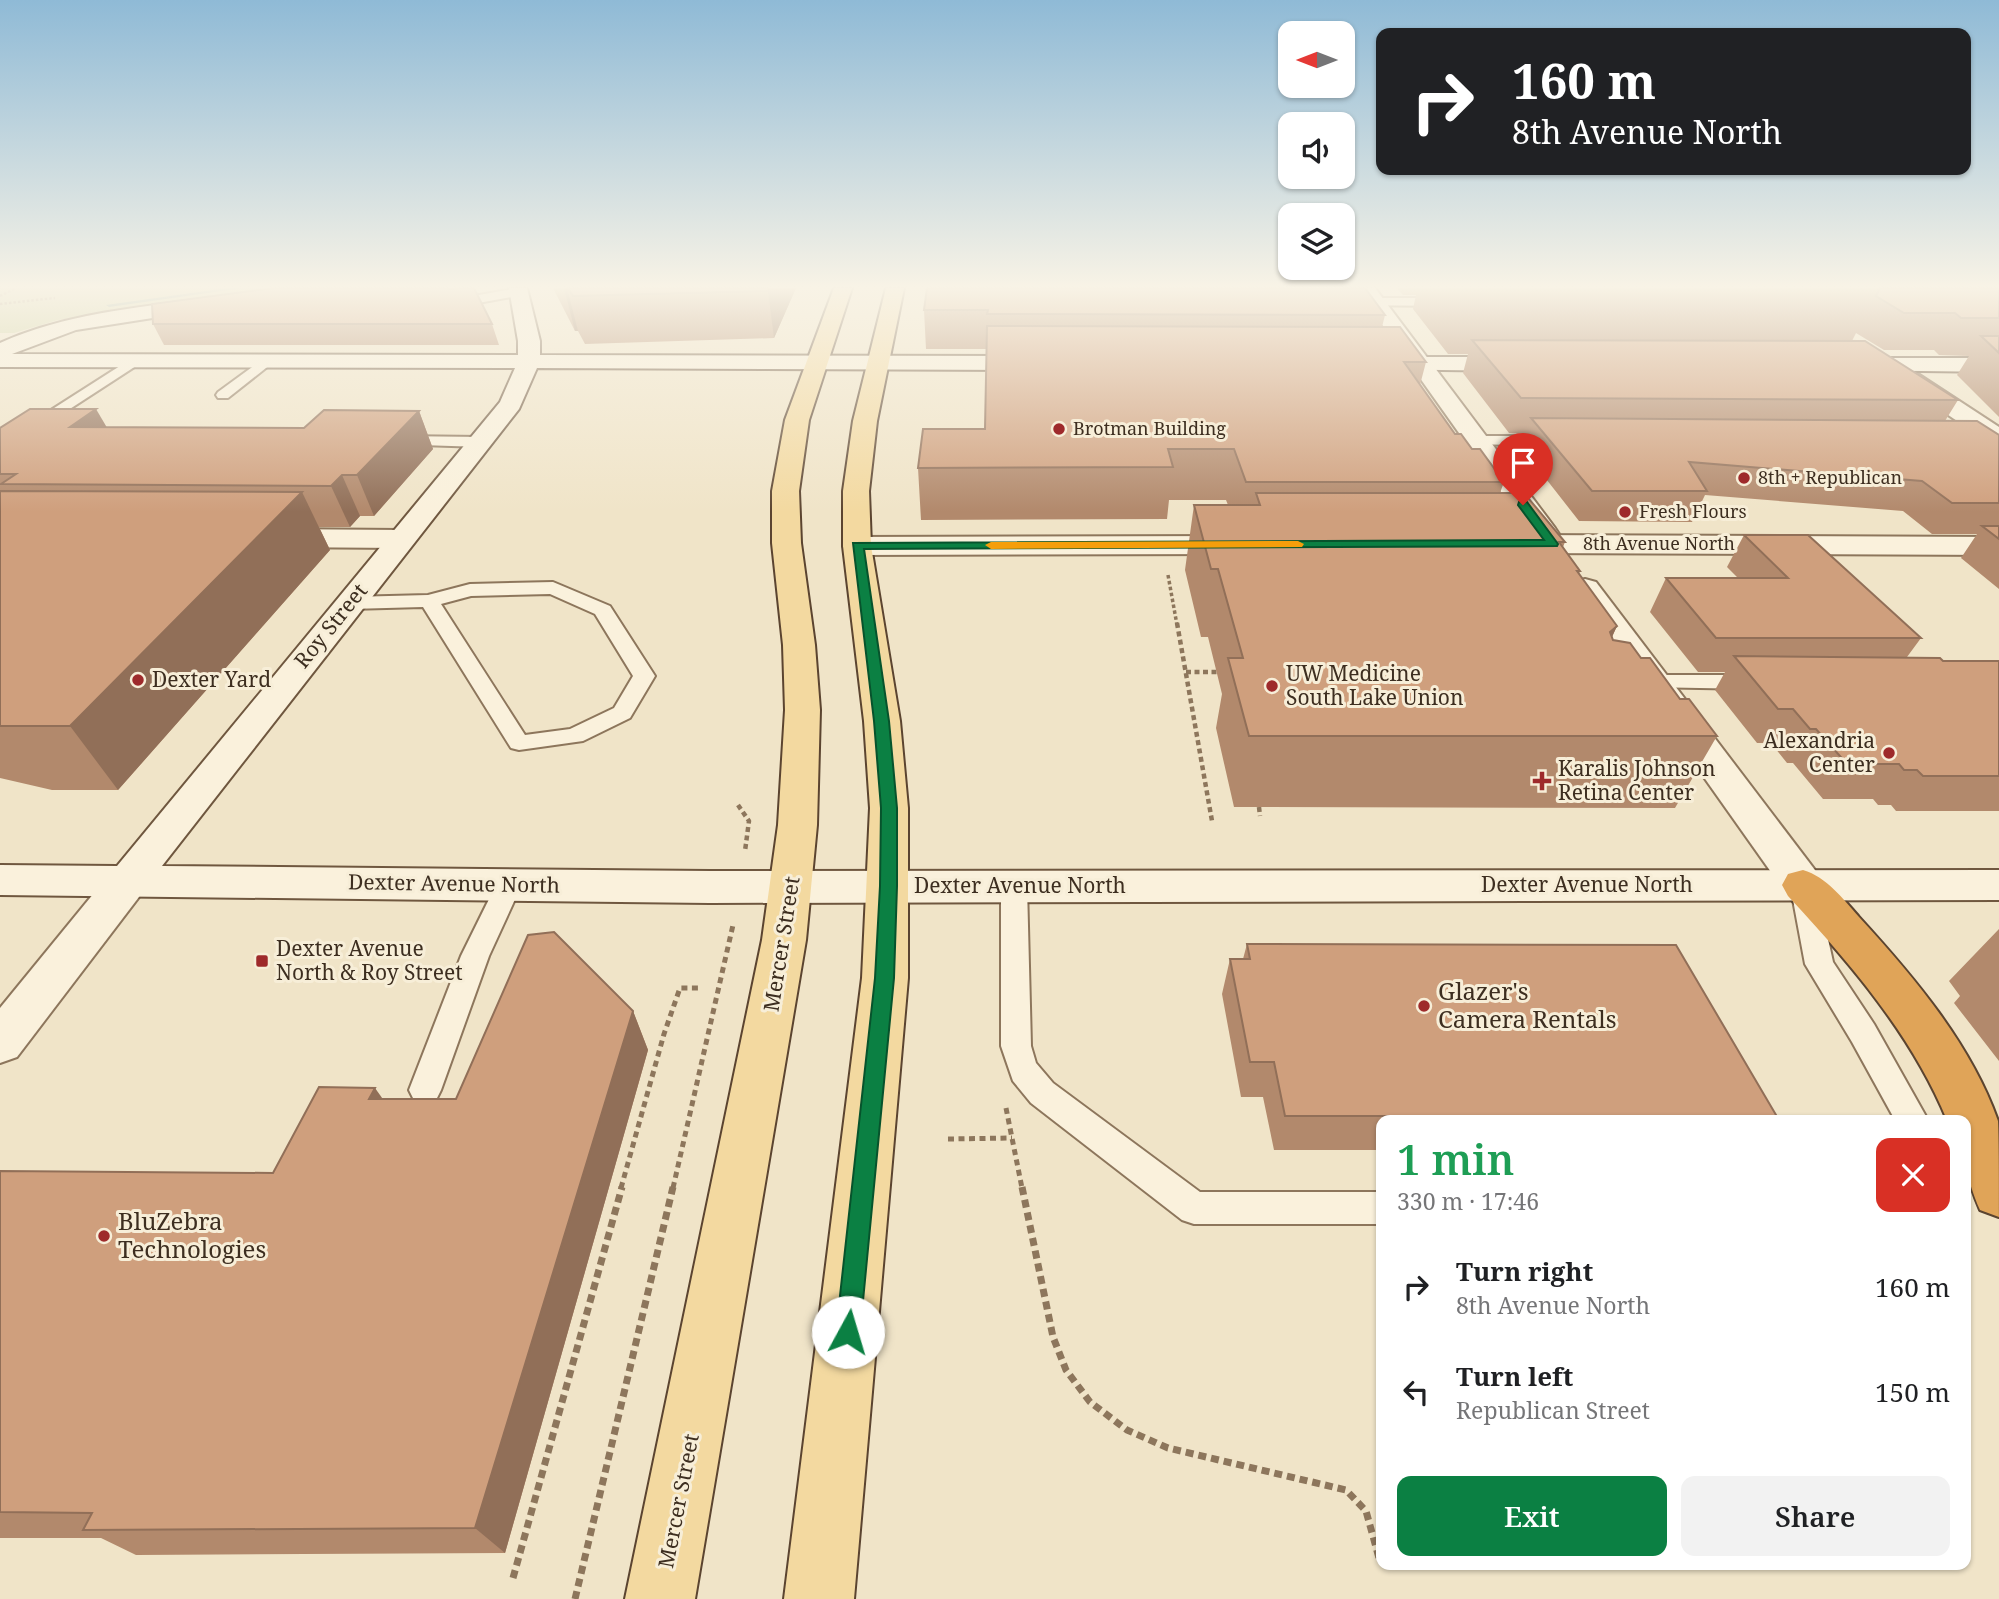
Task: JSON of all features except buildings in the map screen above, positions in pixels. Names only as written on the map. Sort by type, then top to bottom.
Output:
[{"type":"highway","points":[[1803,885],[1854,938],[1901,997],[1943,1062],[1969,1115]]},
{"type":"highway","points":[[1971,1119],[1999,1192]]},
{"type":"main road","name":"Roy Street","points":[[0,1043],[401,539],[482,442],[511,404],[528,363]]},
{"type":"main road","name":"Mercer Street","points":[[660,1599],[776,991],[792,887],[801,810],[803,723],[797,617],[786,540],[785,489],[792,444],[818,363]]},
{"type":"main road","points":[[820,1599],[885,978],[889,808],[881,721],[857,545],[856,491],[860,451],[879,363]]},
{"type":"main road","points":[[992,363],[1061,363]]},
{"type":"main road","points":[[1358,363],[1537,364]]},
{"type":"main road","points":[[1884,363],[1989,440]]},
{"type":"main road","points":[[1420,364],[1552,544],[1655,696],[1803,885]]},
{"type":"main road","points":[[1828,365],[1999,365]]},
{"type":"main road","points":[[244,538],[401,539]]},
{"type":"main road","name":"8th Avenue North","points":[[1478,544],[1999,546]]},
{"type":"main road","points":[[857,545],[1262,545]]},
{"type":"main road","name":"Dexter Avenue North","points":[[0,880],[792,887],[1999,885]]},
{"type":"lane","points":[[29,438],[82,395],[132,363]]},
{"type":"lane","points":[[223,395],[264,363]]},
{"type":"lane","points":[[1989,440],[1999,443]]},
{"type":"lane","points":[[375,441],[482,442]]},
{"type":"lane","points":[[1476,441],[1566,441]]},
{"type":"lane","points":[[350,603],[429,601],[470,590],[553,588],[603,610],[644,676],[622,713],[575,736],[519,743],[429,601]]},
{"type":"lane","points":[[1655,696],[1778,682]]},
{"type":"lane","points":[[425,1090],[475,956],[509,884]]},
{"type":"lane","points":[[1803,885],[1819,964],[1863,1033],[1909,1115]]},
{"type":"lane","points":[[1014,886],[1018,1063],[1027,1079],[1042,1093],[1194,1208],[1376,1208]]},
{"type":"path","points":[[1170,581],[1212,821]]},
{"type":"path","points":[[1186,672],[1227,672]]},
{"type":"path","points":[[738,805],[749,821]]},
{"type":"path","points":[[1259,807],[1260,816]]},
{"type":"path","points":[[575,1599],[728,955]]},
{"type":"path","points":[[513,1578],[664,1034],[680,988],[698,988]]},
{"type":"path","points":[[1004,1099],[1053,1337],[1066,1370],[1090,1402],[1127,1430],[1168,1448],[1346,1490],[1357,1497],[1366,1510],[1376,1547]]},
{"type":"path","points":[[948,1139],[1012,1138]]},
{"type":"slow traffic","points":[[991,545],[1298,544]]},
{"type":"place","name":"Brotman Building","points":[[1059,429]]},
{"type":"place","name":"8th + Republican","points":[[1744,478]]},
{"type":"place","name":"Fresh Flours","points":[[1625,512]]},
{"type":"place","name":"Dexter Yard","points":[[138,680]]},
{"type":"place","name":"UW Medicine South Lake Union","points":[[1272,686]]},
{"type":"place","name":"Alexandria Center","points":[[1889,753]]},
{"type":"place","name":"Karalis Johnson Retina Center","points":[[1542,781]]},
{"type":"place","name":"Dexter Avenue North & Roy Street","points":[[262,961]]},
{"type":"place","name":"Glazer's Camera Rentals","points":[[1424,1006]]},
{"type":"place","name":"BluZebra Technologies","points":[[104,1236]]},
{"type":"route","points":[[848,1332],[885,978],[889,886],[889,808],[881,721],[857,545],[1552,544],[1523,505]]}]
